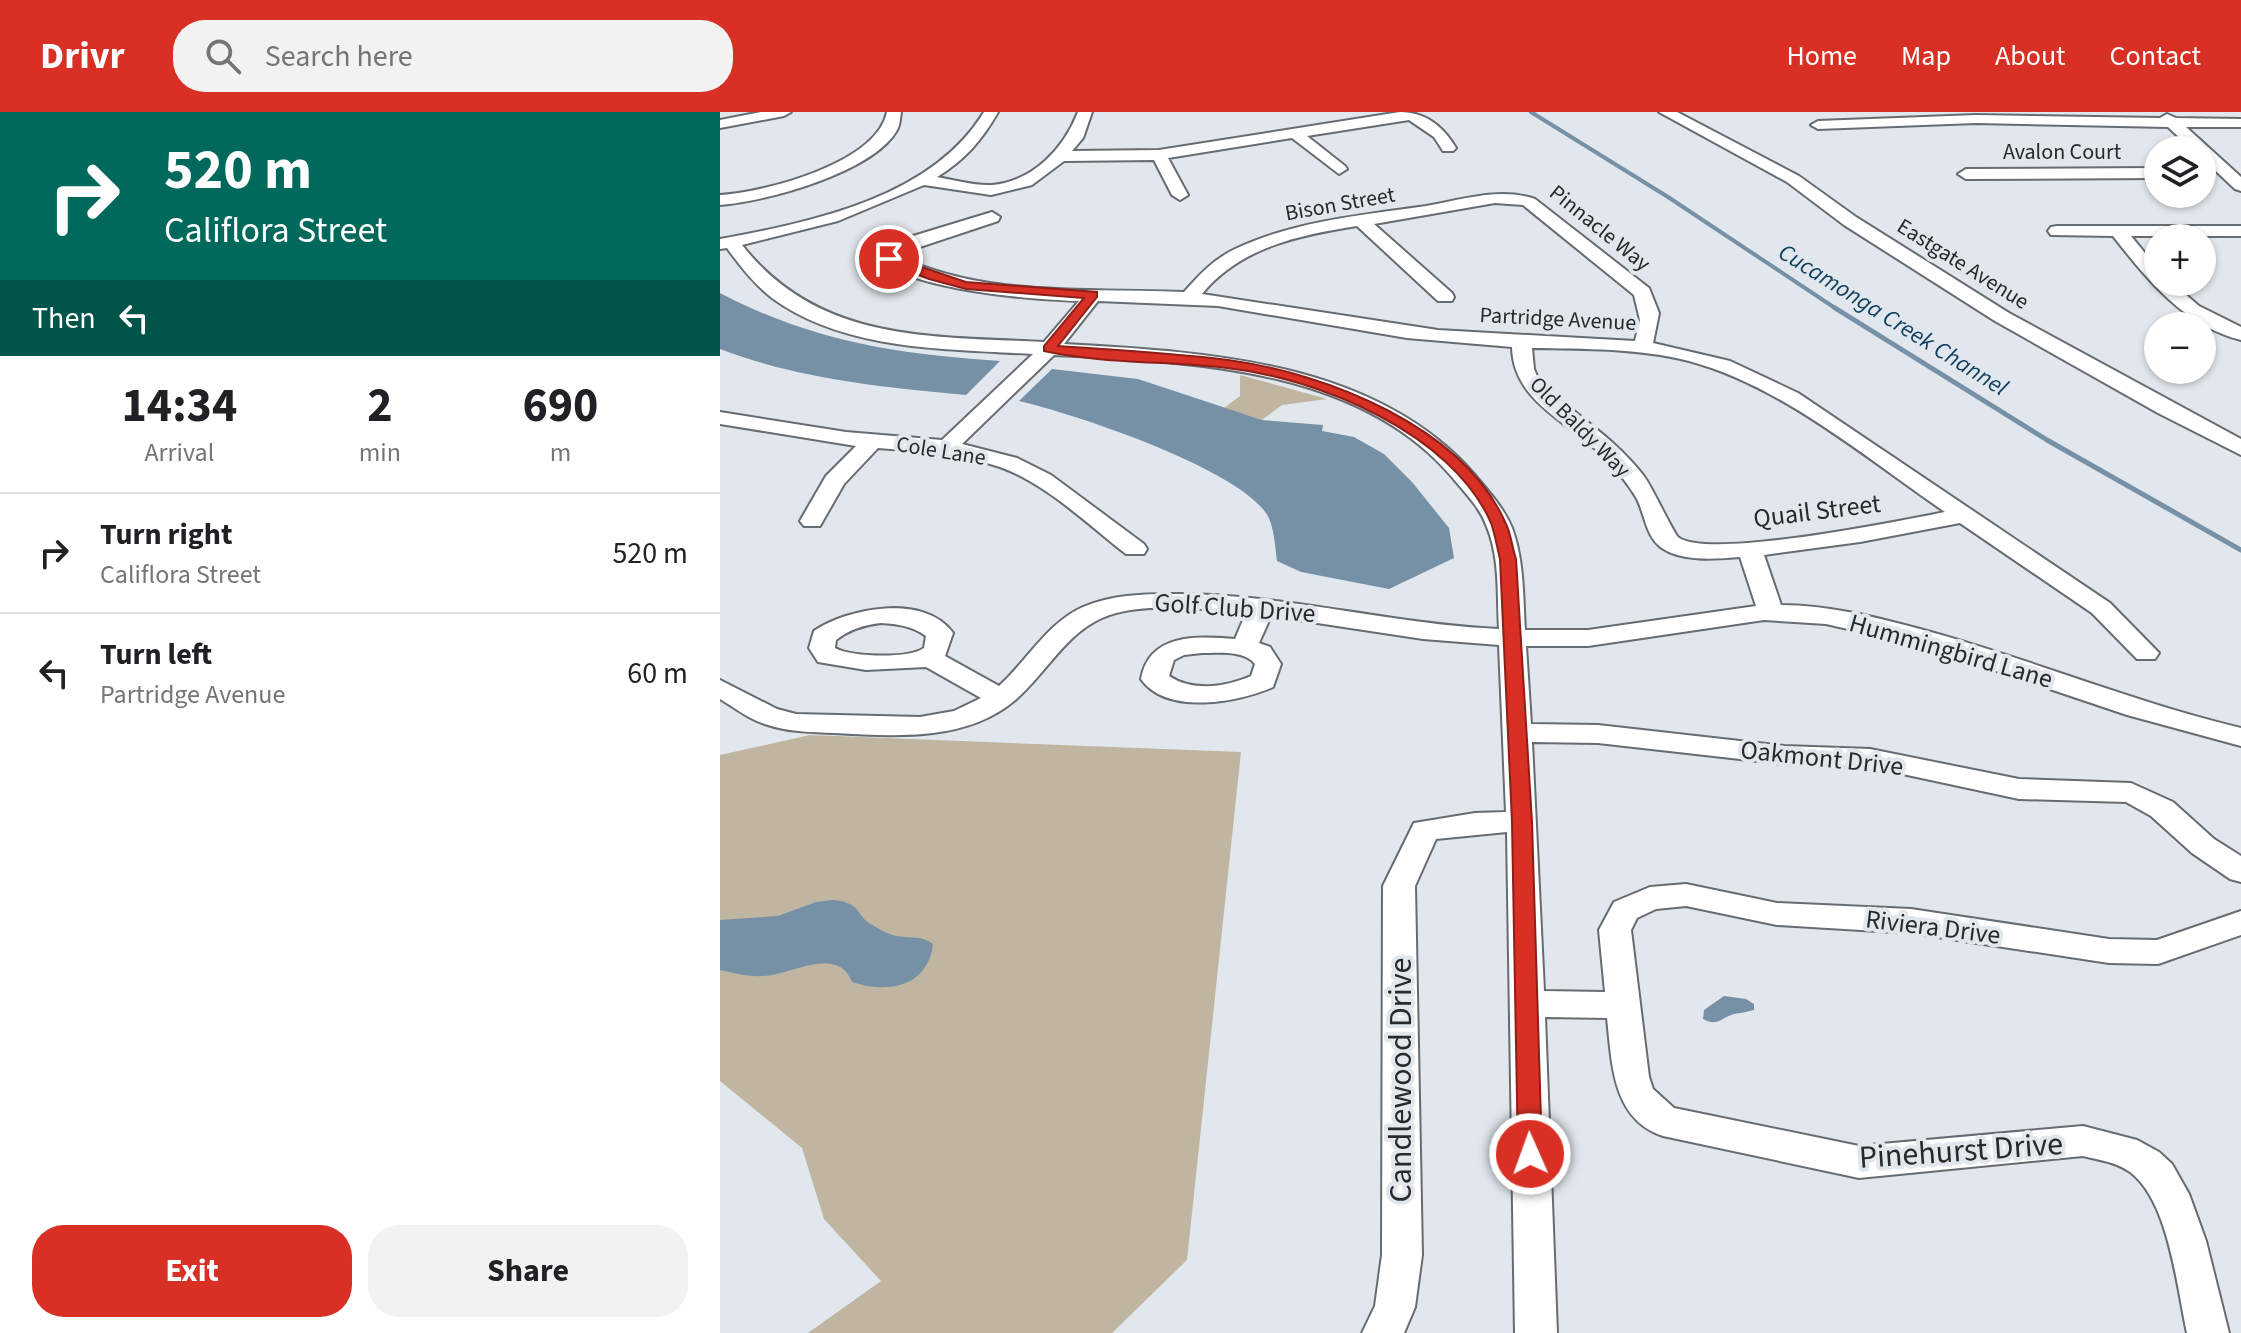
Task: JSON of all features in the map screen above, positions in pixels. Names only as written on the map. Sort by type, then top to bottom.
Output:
[{"type":"street","points":[[720,124],[784,112]]},
{"type":"street","points":[[722,201],[746,198],[804,180],[859,157],[892,129],[894,112]]},
{"type":"street","points":[[991,112],[976,141],[928,177],[845,212],[725,243],[781,296],[831,320],[883,334],[1231,364],[1323,387],[1390,415],[1434,444],[1466,474],[1498,523],[1508,559],[1522,822],[1536,1333]]},
{"type":"street","points":[[928,177],[991,190],[1011,188],[1026,182],[1060,156],[1075,138],[1085,112],[1100,112]]},
{"type":"street","name":"Eastgate Avenue","points":[[1666,112],[1793,179],[1850,221],[2002,317],[2241,448]]},
{"type":"street","points":[[2161,112],[2186,136]]},
{"type":"street","points":[[1060,156],[1159,155],[1409,113],[1440,134],[1448,148]]},
{"type":"street","points":[[1818,125],[1862,116],[2013,116],[2173,124],[2241,123]]},
{"type":"street","points":[[1294,133],[1339,169]]},
{"type":"street","points":[[1159,155],[1180,195]]},
{"type":"street","points":[[2216,160],[2234,173],[2241,186]]},
{"type":"street","name":"Avalon Court","points":[[1966,174],[2144,173]]},
{"type":"street","name":"Bison Street","points":[[1189,298],[1214,269],[1259,244],[1297,233],[1495,198],[1517,198]]},
{"type":"street","name":"Pinnacle Way","points":[[1517,198],[1529,202],[1642,292],[1648,303],[1651,325],[1642,347]]},
{"type":"street","name":"Partridge Avenue","points":[[992,217],[886,253],[889,259],[903,266],[966,285],[1093,295],[1189,298],[1438,337],[1642,347],[1715,362],[1749,375],[1791,397],[2101,608],[2146,653]]},
{"type":"street","points":[[1362,222],[1445,297]]},
{"type":"street","points":[[2057,231],[2241,231]]},
{"type":"street","points":[[2119,233],[2144,263]]},
{"type":"street","points":[[947,447],[1049,349],[1093,295]]},
{"type":"street","points":[[2176,296],[2192,310],[2241,334]]},
{"type":"street","name":"Old Baldy Way","points":[[1522,342],[1522,363],[1528,381],[1603,444],[1636,482],[1653,508],[1660,535],[1675,547]]},
{"type":"street","name":"Cole Lane","points":[[720,418],[872,442],[947,447],[1009,463],[1043,480],[1135,549]]},
{"type":"street","points":[[812,521],[834,481],[872,442]]},
{"type":"street","name":"Quail Street","points":[[1675,547],[1702,550],[1749,548],[1859,538],[1965,515]]},
{"type":"street","points":[[1749,548],[1771,612]]},
{"type":"street","name":"Golf Club Drive","points":[[720,688],[781,721],[898,728],[957,719],[1001,698],[1074,621],[1106,607],[1139,602],[1261,609],[1353,619],[1423,633],[1511,638]]},
{"type":"street","points":[[1244,647],[1261,609]]},
{"type":"street","name":"Hummingbird Lane","points":[[1511,638],[1587,638],[1733,613],[1825,616],[1900,632],[2241,737]]},
{"type":"street","points":[[930,658],[1001,698]]},
{"type":"street","name":"Oakmont Drive","points":[[1517,733],[1598,734],[1784,755],[1870,758],[2019,789],[2131,793],[2162,809],[2203,846],[2241,871]]},
{"type":"street","name":"Candlewood Drive","points":[[1383,1333],[1395,1307],[1402,1255],[1399,886],[1425,830],[1475,823],[1522,822]]},
{"type":"street","name":"Riviera Drive","points":[[1623,1005],[1615,930],[1625,910],[1650,898],[1686,895],[1777,914],[1911,921],[2109,951],[2158,952],[2241,923]]},
{"type":"street","points":[[1525,1004],[1623,1005]]},
{"type":"street","name":"Pinehurst Drive","points":[[1623,1005],[1631,1077],[1638,1097],[1663,1121],[1859,1162],[2083,1141],[2118,1148],[2149,1164],[2174,1197],[2208,1333]]},
{"type":"shaded area","points":[[1240,375],[1327,399],[1282,405],[1262,420],[1224,408],[1240,396]]},
{"type":"shaded area","points":[[810,735],[1241,752],[1187,1260],[1112,1333],[808,1333],[881,1281],[824,1219],[802,1148],[720,1081],[720,755]]},
{"type":"water","points":[[720,293],[789,323],[857,343],[1000,361],[966,395],[872,385],[780,368],[720,349]]},
{"type":"water","points":[[1052,369],[1138,379],[1262,420],[1323,425],[1322,431],[1354,437],[1384,454],[1412,482],[1449,528],[1454,558],[1389,589],[1301,572],[1277,561],[1266,513],[1222,478],[1113,430],[1019,401]]},
{"type":"water","points":[[833,900],[850,904],[868,922],[888,933],[920,938],[933,944],[923,970],[904,984],[879,987],[852,982],[845,971],[825,963],[763,976],[720,970],[720,920],[778,916],[816,902]]},
{"type":"water","points":[[1724,996],[1746,999],[1754,1004],[1754,1010],[1716,1022],[1703,1019],[1704,1010]]},
{"type":"waterway","name":"Cucamonga Creek Channel","points":[[1531,112],[1668,197],[1838,310]]},
{"type":"waterway","name":"Cucamonga Creek Channel","points":[[1835,308],[2047,440],[2241,550]]},
{"type":"route","points":[[889,259],[933,277],[966,285],[1011,291],[1093,295],[1049,349],[1231,364],[1323,387],[1390,415],[1434,444],[1466,474],[1498,523],[1508,559],[1522,822],[1530,1154]]}]
